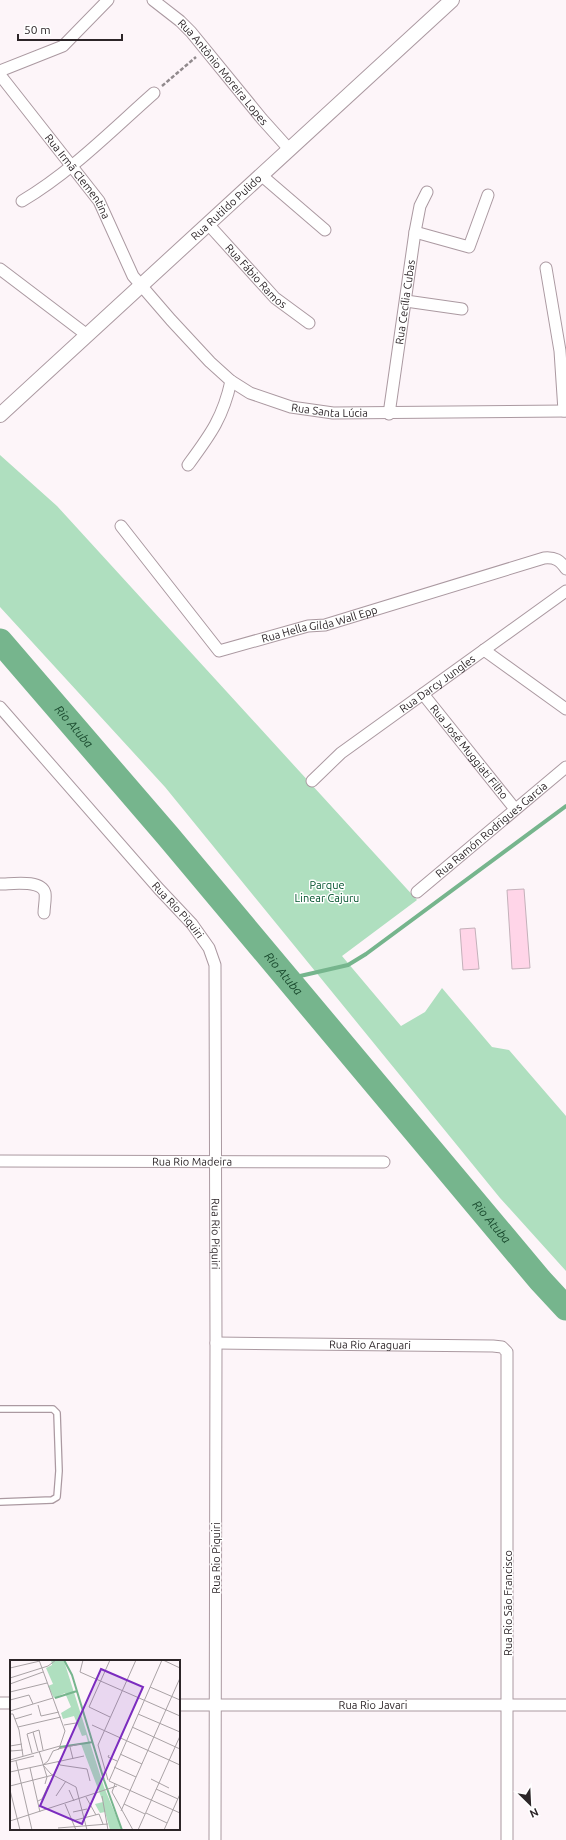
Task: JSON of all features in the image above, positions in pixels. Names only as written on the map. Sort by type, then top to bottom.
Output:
[{"type":"street","points":[[0,71],[63,46],[108,0]]},
{"type":"street","name":"Rua Antônio Moreira Lopes","points":[[153,0],[180,21],[205,48],[262,119],[289,149]]},
{"type":"street","name":"Rua Rutildo Pulido","points":[[0,415],[452,0]]},
{"type":"street","name":"Rua Irmã Clementina","points":[[0,75],[99,201],[129,269],[142,285]]},
{"type":"street","points":[[22,201],[44,188],[154,93]]},
{"type":"street","points":[[261,175],[326,230]]},
{"type":"street","name":"Rua Cecília Cubas","points":[[389,414],[415,232],[420,206],[427,192]]},
{"type":"street","points":[[415,232],[469,247],[488,195]]},
{"type":"street","name":"Rua Fábio Ramos","points":[[208,224],[275,298],[308,323]]},
{"type":"street","points":[[546,268],[560,351],[565,410]]},
{"type":"street","points":[[0,269],[87,335]]},
{"type":"street","name":"Rua Santa Lúcia","points":[[142,285],[189,340],[231,381],[250,393],[291,408],[333,413],[389,414],[565,410]]},
{"type":"street","points":[[406,301],[462,309]]},
{"type":"street","points":[[188,465],[218,423],[225,406],[231,381]]},
{"type":"street","name":"Rua Hella Gilda Wall Epp","points":[[121,526],[219,650],[308,626],[325,625],[544,558],[556,558],[561,561],[566,569]]},
{"type":"street","name":"Rua Darcy Jungles","points":[[312,781],[341,753],[566,591]]},
{"type":"street","points":[[484,650],[566,709]]},
{"type":"street","name":"Rua José Muggiati Filho","points":[[423,694],[515,809]]},
{"type":"street","name":"Rua Rio Piquiri","points":[[0,706],[159,889],[192,924],[209,948],[215,965],[215,1840]]},
{"type":"street","name":"Rua Ramón Rodrigues Garcia","points":[[417,892],[566,767]]},
{"type":"street","points":[[0,884],[37,884],[42,888],[45,894],[44,912]]},
{"type":"street","name":"Rua Rio Madeira","points":[[0,1161],[384,1162]]},
{"type":"street","name":"Rua Rio Araguari","points":[[216,1343],[493,1346],[502,1347],[507,1352],[508,1366]]},
{"type":"street","name":"Rua Rio São Francisco","points":[[507,1840],[508,1366]]},
{"type":"street","name":"Rua Rio Javari","points":[[180,1705],[566,1705]]},
{"type":"lane","points":[[0,1409],[53,1409],[57,1413],[59,1471],[56,1499],[0,1502]]},
{"type":"path","points":[[154,93],[205,48]]},
{"type":"green space","name":"Parque Linear Cajuru","points":[[0,455],[57,506],[417,900],[342,956],[401,1026],[425,1012],[442,988],[492,1047],[509,1050],[566,1116],[566,1271],[500,1198],[165,787],[0,607]]},
{"type":"building","points":[[524,889],[530,968],[512,969],[507,890]]},
{"type":"building","points":[[475,928],[479,969],[463,970],[460,929]]},
{"type":"waterway","name":"Rio Atuba","points":[[0,641],[168,836],[540,1280],[566,1308]]},
{"type":"waterway","points":[[287,979],[348,965],[366,954],[566,806]]}]
